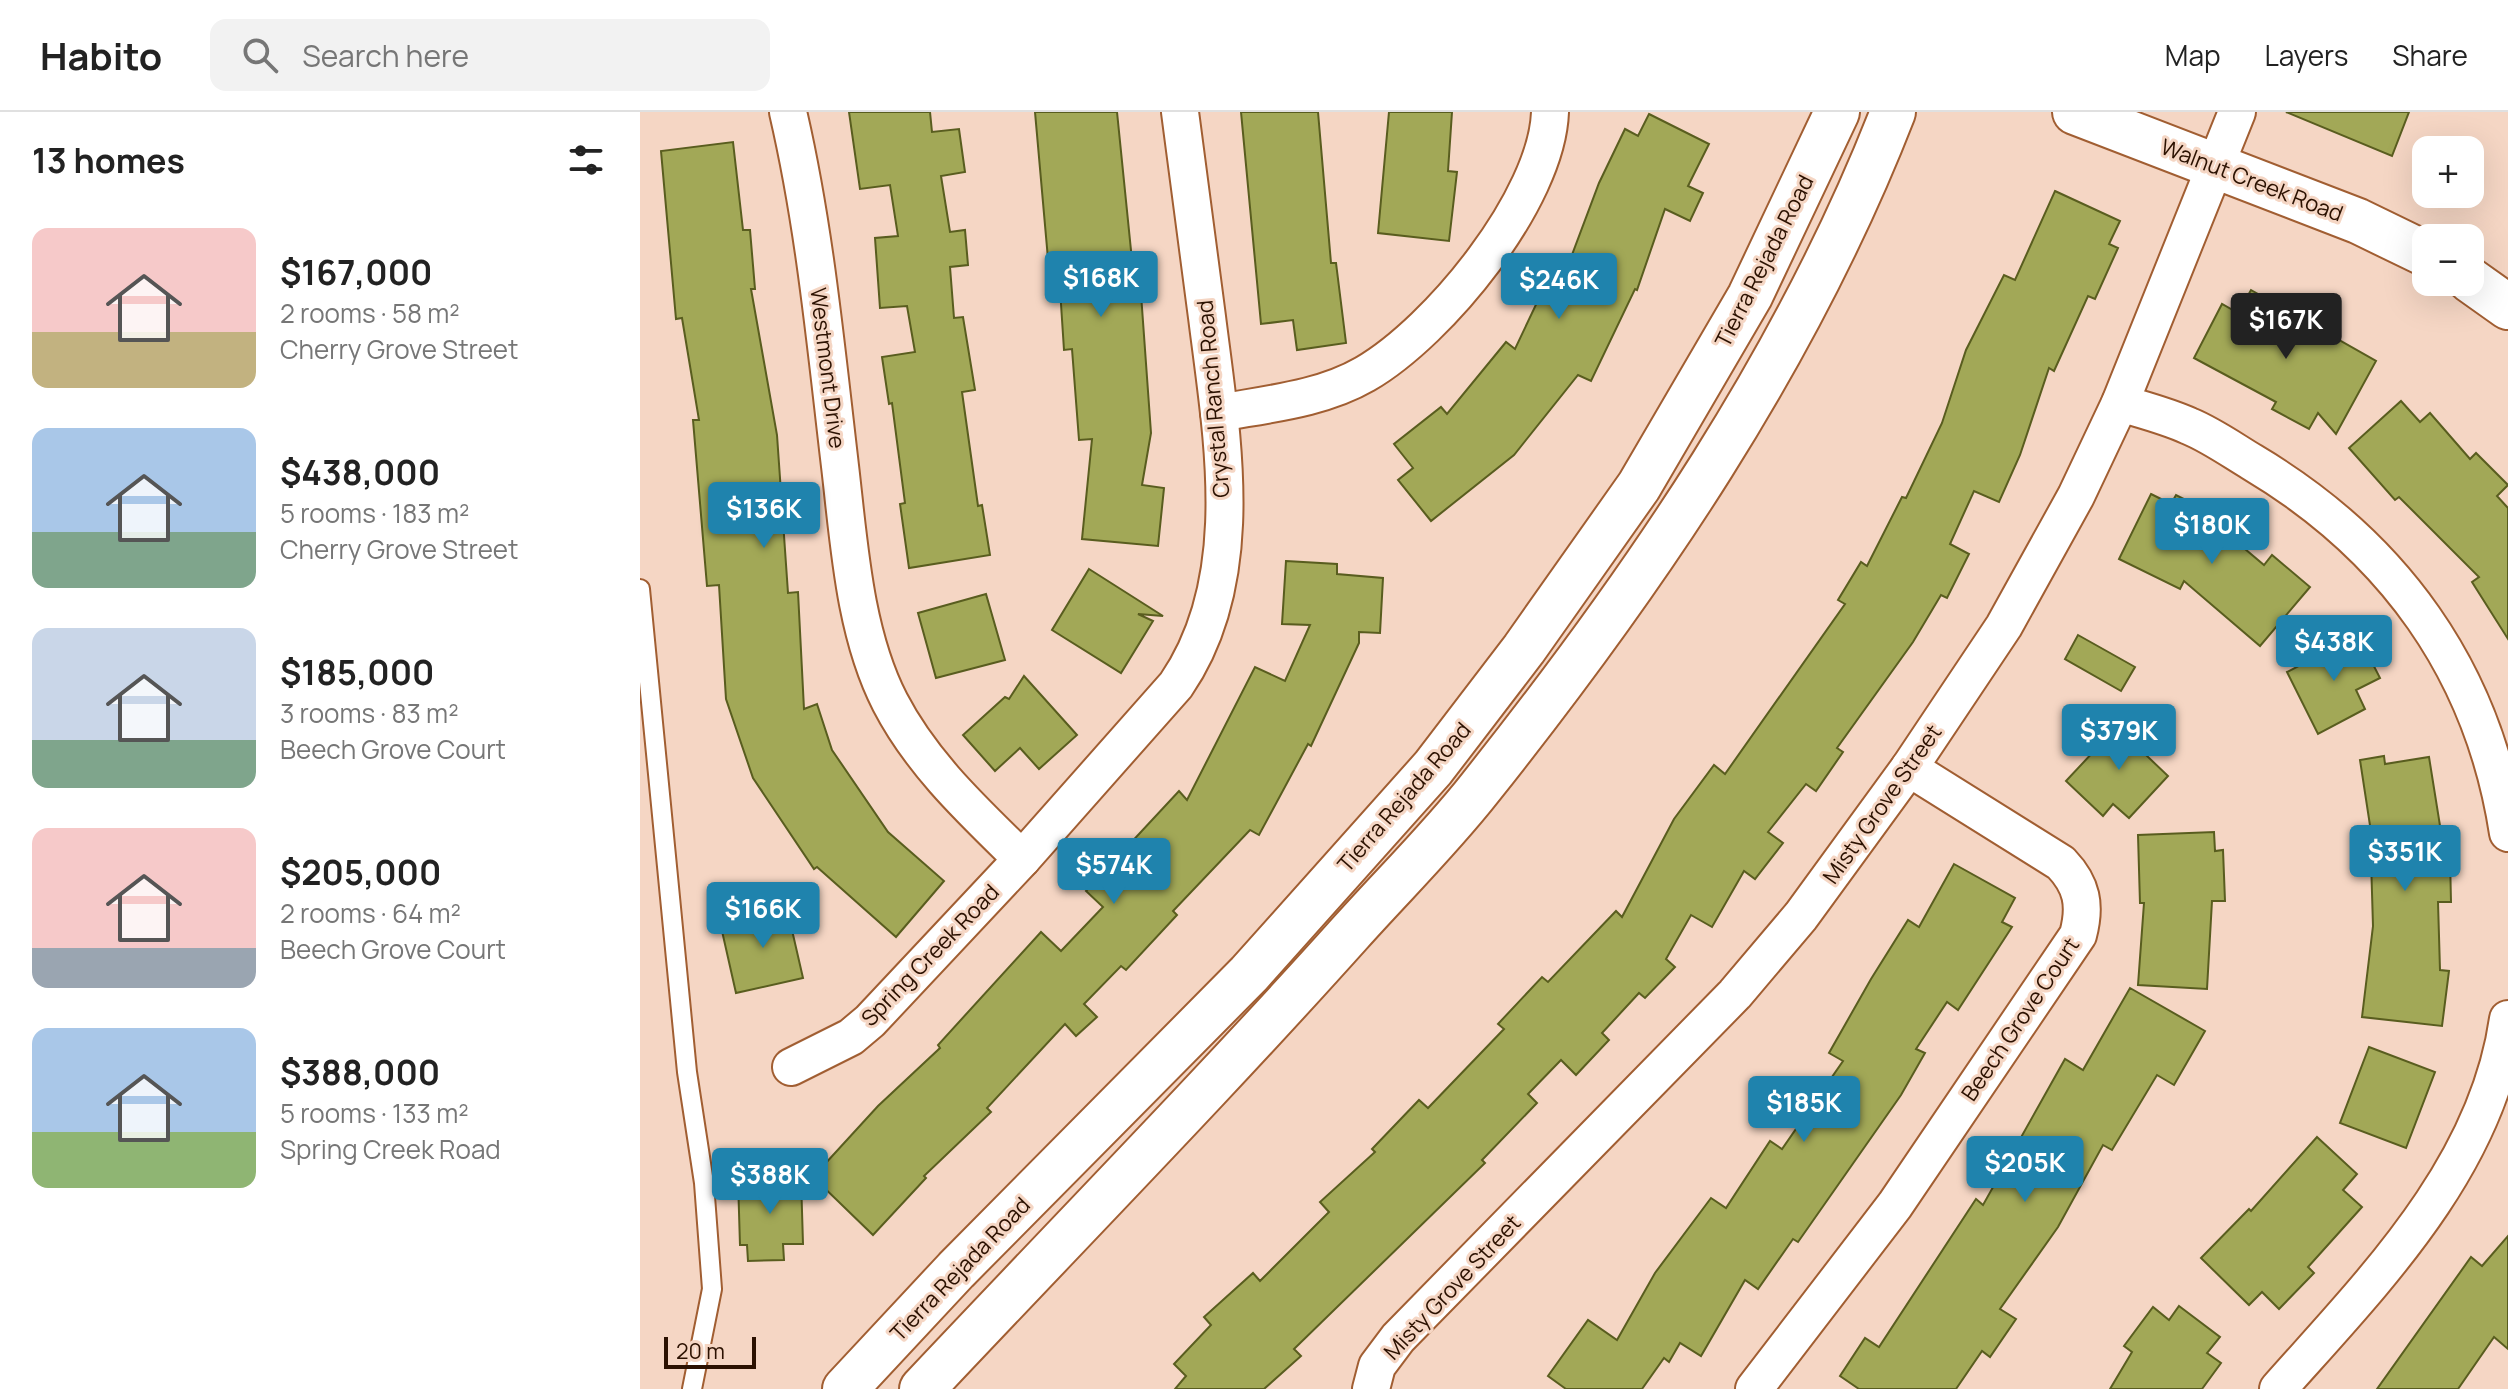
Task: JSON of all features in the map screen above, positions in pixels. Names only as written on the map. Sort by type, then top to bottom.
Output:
[{"type":"main road","name":"Tierra Rejada Road","points":[[845,1389],[956,1270],[1249,974],[1443,756],[1524,649],[1646,474],[1750,296],[1837,112]]},
{"type":"main road","points":[[922,1389],[1295,995],[1478,791],[1618,606],[1741,419],[1833,245],[1893,112]]},
{"type":"main road","name":"Walnut Creek Road","points":[[2075,112],[2358,221],[2412,247]]},
{"type":"main road","points":[[2484,290],[2508,307]]},
{"type":"street","name":"Westmont Drive","points":[[788,112],[799,158],[823,322],[848,531],[864,626],[877,670],[889,699],[926,757],[1022,859]]},
{"type":"street","name":"Crystal Ranch Road","points":[[1022,859],[1176,685],[1192,662],[1208,625],[1222,559],[1219,413],[1180,112]]},
{"type":"street","points":[[1219,413],[1314,394],[1350,381],[1412,339],[1451,302],[1485,258],[1528,189],[1544,144],[1550,112]]},
{"type":"street","name":"Misty Grove Street","points":[[1371,1389],[1377,1366],[1398,1338],[1735,994],[1810,904],[1909,768],[2004,626],[2076,496],[2120,403],[2237,112]]},
{"type":"street","points":[[2120,403],[2203,433],[2289,484],[2365,547],[2431,628],[2468,693],[2494,760],[2508,833]]},
{"type":"street","name":"Beech Grove Court","points":[[1754,1389],[1895,1205],[2078,935],[2083,903],[2079,886],[2061,863],[1909,768]]},
{"type":"street","name":"Spring Creek Road","points":[[791,1067],[830,1049],[870,1021],[1022,859]]},
{"type":"street","points":[[2278,1389],[2405,1241],[2459,1161],[2487,1102],[2508,1019]]},
{"type":"lane","points":[[640,589],[687,1072],[704,1183],[712,1289],[692,1389]]},
{"type":"building","points":[[849,112],[930,112],[932,132],[959,129],[965,172],[941,176],[950,232],[965,230],[968,265],[950,267],[954,318],[963,317],[975,390],[962,392],[978,506],[982,505],[990,555],[909,568],[900,504],[905,503],[892,403],[889,404],[882,357],[915,352],[907,306],[880,308],[875,238],[898,236],[890,185],[860,189]]},
{"type":"building","points":[[1035,112],[1117,112],[1134,280],[1140,280],[1151,433],[1142,485],[1164,488],[1158,546],[1082,539],[1092,439],[1079,440],[1072,349],[1064,350],[1058,258],[1048,259]]},
{"type":"building","points":[[1241,112],[1318,112],[1331,263],[1336,263],[1346,343],[1297,350],[1293,320],[1261,324]]},
{"type":"building","points":[[1389,112],[1452,112],[1448,171],[1457,172],[1449,241],[1378,233]]},
{"type":"building","points":[[2286,112],[2409,112],[2392,156]]},
{"type":"building","points":[[1649,114],[1709,144],[1688,186],[1703,193],[1690,221],[1665,209],[1637,290],[1591,381],[1578,375],[1514,455],[1431,521],[1398,480],[1413,468],[1394,444],[1441,407],[1447,414],[1506,342],[1515,349],[1541,294],[1555,300],[1599,183],[1625,129],[1638,136]]},
{"type":"building","points":[[733,142],[743,230],[750,230],[755,289],[751,289],[777,435],[788,593],[798,592],[804,709],[817,704],[832,750],[888,832],[944,881],[896,937],[817,867],[814,869],[753,778],[726,699],[719,585],[707,586],[693,420],[699,420],[682,318],[676,319],[661,151]]},
{"type":"building","points":[[2055,191],[2120,221],[2109,244],[2118,248],[2095,299],[2088,296],[2054,371],[2049,368],[2020,455],[1999,502],[1974,491],[1950,544],[1969,554],[1947,598],[1941,595],[1913,642],[1837,748],[1843,752],[1816,791],[1806,784],[1768,832],[1783,843],[1755,879],[1744,871],[1712,927],[1691,915],[1666,959],[1675,967],[1645,998],[1639,993],[1602,1033],[1609,1040],[1576,1075],[1561,1060],[1528,1094],[1537,1103],[1482,1160],[1485,1163],[1294,1349],[1301,1356],[1264,1389],[1175,1389],[1186,1376],[1174,1364],[1211,1325],[1204,1317],[1253,1273],[1260,1281],[1329,1212],[1320,1202],[1375,1152],[1372,1149],[1419,1100],[1428,1108],[1504,1029],[1498,1024],[1542,977],[1548,982],[1616,911],[1622,917],[1674,819],[1714,765],[1725,774],[1845,604],[1838,600],[1861,562],[1867,566],[1902,497],[1906,498],[1942,423],[1966,350],[2004,275],[2015,280]]},
{"type":"building","points":[[2251,290],[2376,361],[2336,434],[2318,413],[2309,429],[2272,409],[2276,402],[2194,358],[2222,304],[2238,313]]},
{"type":"building","points":[[2401,401],[2420,422],[2430,413],[2470,459],[2476,453],[2508,485],[2497,496],[2508,508],[2508,639],[2472,582],[2479,577],[2399,497],[2395,500],[2349,448]]},
{"type":"building","points":[[2151,494],[2171,504],[2176,495],[2216,515],[2213,522],[2264,565],[2272,555],[2310,587],[2260,646],[2184,581],[2180,589],[2119,559]]},
{"type":"building","points":[[1286,561],[1337,564],[1337,574],[1383,578],[1380,633],[1359,632],[1359,643],[1311,746],[1308,744],[1259,835],[1250,830],[1173,911],[1177,915],[1126,970],[1121,966],[1084,1004],[1097,1017],[1076,1036],[1065,1024],[987,1108],[991,1112],[924,1176],[926,1178],[873,1235],[813,1177],[878,1106],[940,1048],[938,1045],[1041,932],[1061,951],[1103,907],[1086,891],[1179,791],[1187,800],[1255,667],[1285,681],[1310,625],[1282,624]]},
{"type":"building","points":[[1089,569],[1163,616],[1138,614],[1153,621],[1121,673],[1052,630]]},
{"type":"building","points":[[986,594],[1005,660],[936,678],[918,613]]},
{"type":"building","points":[[2078,635],[2135,667],[2121,691],[2065,659]]},
{"type":"building","points":[[2358,635],[2380,678],[2356,690],[2365,709],[2318,734],[2287,672]]},
{"type":"building","points":[[1024,676],[1077,735],[1039,769],[1020,748],[995,771],[963,735],[1005,697],[1009,699]]},
{"type":"building","points":[[2125,718],[2155,747],[2147,756],[2168,776],[2129,818],[2113,804],[2103,816],[2066,781]]},
{"type":"building","points":[[2384,756],[2385,764],[2429,757],[2445,857],[2450,857],[2451,902],[2438,902],[2440,970],[2449,971],[2442,1026],[2362,1017],[2373,926],[2371,859],[2375,858],[2360,760]]},
{"type":"building","points":[[2214,832],[2215,851],[2223,850],[2225,901],[2212,901],[2207,989],[2138,985],[2144,903],[2140,903],[2138,835]]},
{"type":"building","points":[[1954,864],[2015,898],[2002,922],[2012,927],[1958,1010],[1947,1002],[1916,1049],[1925,1053],[1901,1095],[1798,1242],[1793,1239],[1758,1289],[1745,1280],[1701,1356],[1680,1343],[1669,1362],[1664,1358],[1642,1389],[1566,1389],[1548,1376],[1588,1320],[1617,1340],[1655,1273],[1711,1198],[1726,1208],[1770,1141],[1782,1149],[1843,1061],[1829,1053],[1871,979],[1908,920],[1919,927]]},
{"type":"building","points":[[786,904],[803,978],[736,993],[722,931],[744,926],[741,914]]},
{"type":"building","points":[[2130,988],[2205,1031],[2174,1085],[2157,1075],[2112,1150],[2103,1145],[2058,1227],[2000,1309],[2016,1319],[1990,1357],[1982,1351],[1956,1389],[1859,1389],[1840,1376],[1865,1338],[1879,1347],[1976,1199],[1983,1205],[2065,1059],[2083,1070]]},
{"type":"building","points":[[2369,1047],[2435,1072],[2406,1148],[2340,1123]]},
{"type":"building","points":[[2317,1137],[2357,1174],[2343,1190],[2362,1207],[2308,1267],[2314,1273],[2279,1309],[2262,1292],[2249,1305],[2201,1258],[2249,1209],[2251,1211]]},
{"type":"building","points":[[801,1178],[803,1244],[783,1244],[784,1260],[748,1261],[747,1245],[740,1245],[738,1179]]},
{"type":"building","points":[[2508,1236],[2508,1349],[2494,1337],[2458,1389],[2377,1389],[2471,1257],[2482,1266]]},
{"type":"building","points":[[2179,1306],[2220,1337],[2207,1353],[2221,1363],[2202,1389],[2110,1389],[2132,1352],[2124,1346],[2153,1307],[2169,1320]]}]
